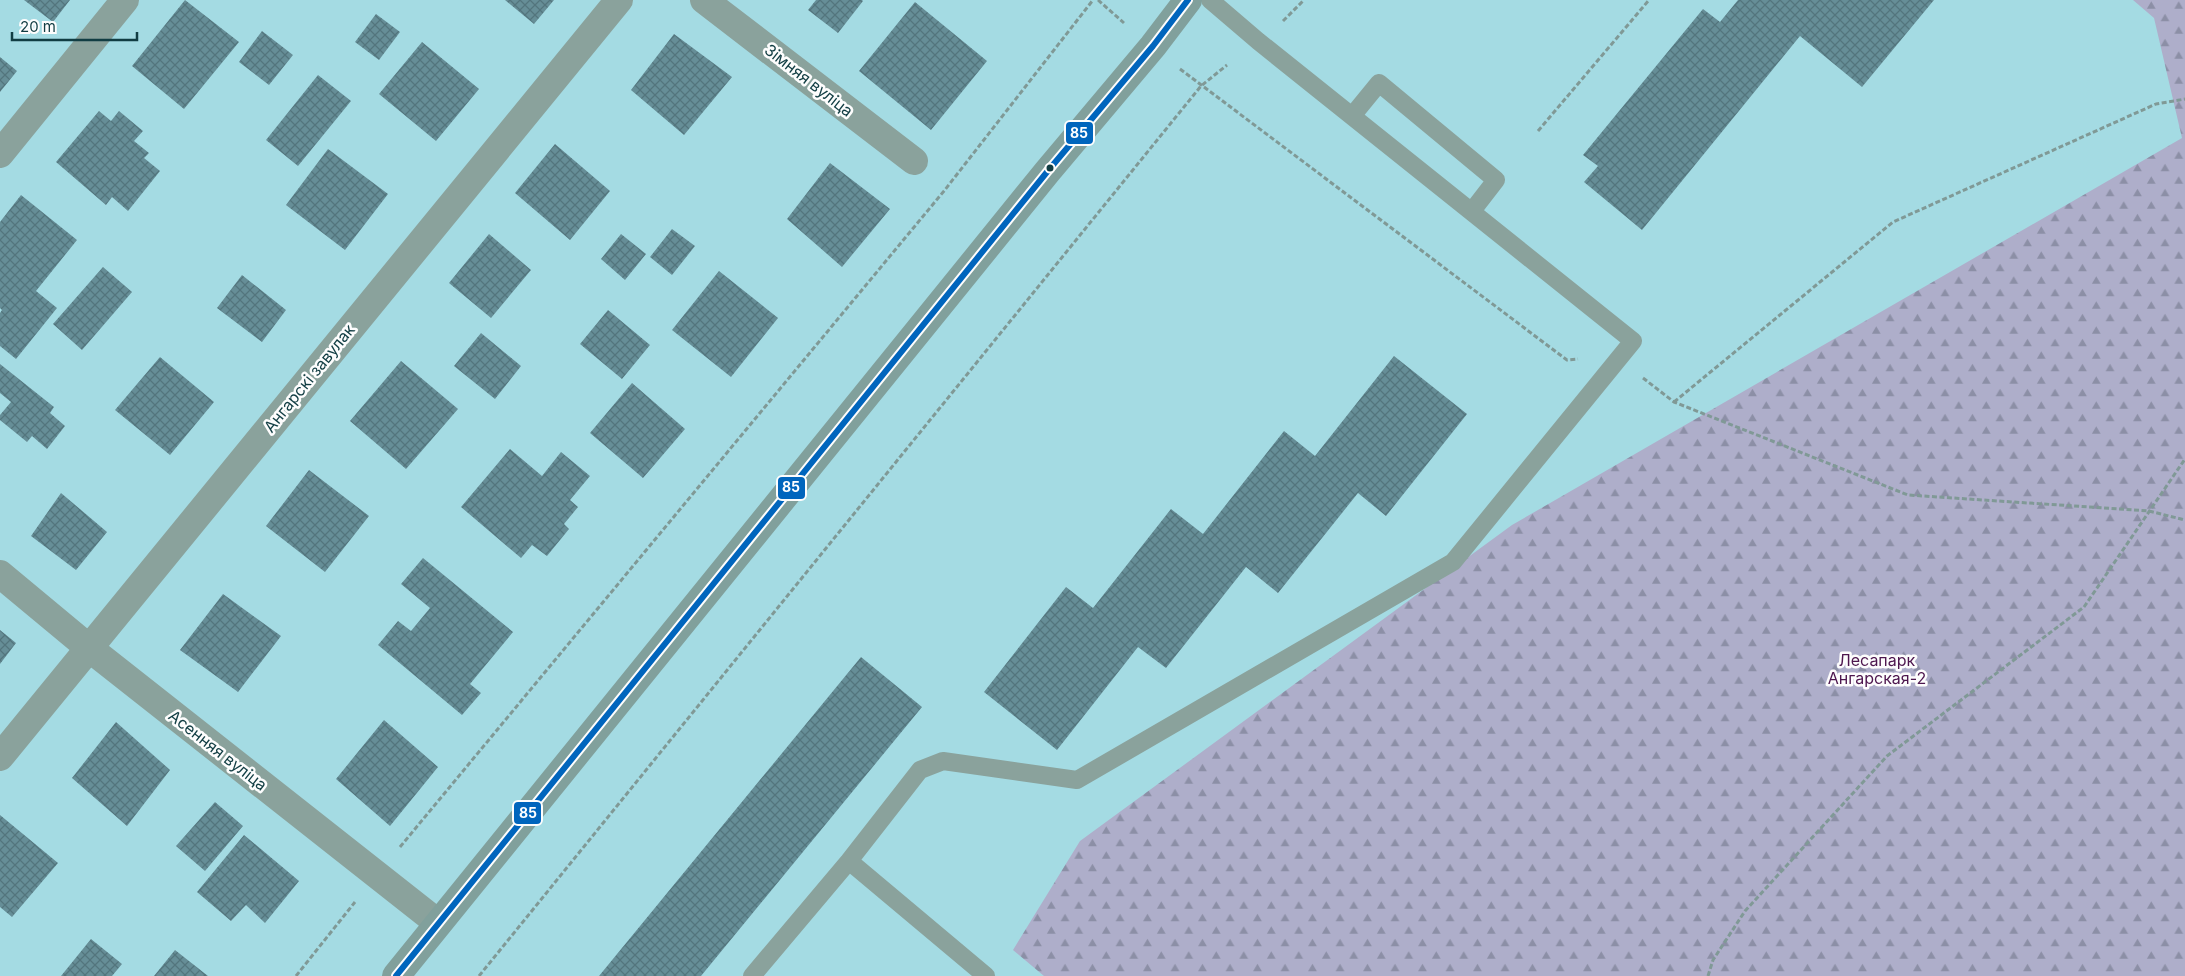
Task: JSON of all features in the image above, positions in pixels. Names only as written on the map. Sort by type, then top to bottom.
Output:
[{"type":"main road","points":[[396,976],[1047,172],[1153,46],[1188,0]]},
{"type":"street","points":[[0,154],[125,0]]},
{"type":"street","name":"Ангарскі завулак","points":[[0,756],[619,0]]},
{"type":"street","name":"Зімняя вуліца","points":[[704,0],[914,161]]},
{"type":"street","name":"Асенняя вуліца","points":[[0,574],[89,648],[438,923]]},
{"type":"lane","points":[[752,976],[849,861],[920,770],[943,761],[1077,780],[1453,562],[1633,341],[1210,0]]},
{"type":"lane","points":[[1352,116],[1379,83],[1496,180],[1472,211]]},
{"type":"lane","points":[[849,861],[986,976]]},
{"type":"path","points":[[296,976],[377,875],[944,191],[1093,0]]},
{"type":"path","points":[[1098,0],[1124,23]]},
{"type":"path","points":[[1280,24],[1304,0]]},
{"type":"path","points":[[1538,130],[1649,0]]},
{"type":"path","points":[[479,976],[1201,86],[1227,65]]},
{"type":"path","points":[[1180,69],[1567,360],[1618,359],[1674,402],[1908,495],[2148,511],[2185,520]]},
{"type":"path","points":[[1674,402],[1893,222],[2156,104],[2185,99]]},
{"type":"path","points":[[1708,976],[1713,960],[1745,911],[1887,756],[2084,607],[2185,459]]},
{"type":"green space","name":"Лесапарк Ангарская-2","points":[[2133,0],[2185,0],[2185,976],[1044,976],[1013,950],[1080,841],[1512,525],[2182,138],[2154,18]]},
{"type":"building","points":[[24,0],[70,0],[53,22]]},
{"type":"building","points":[[185,0],[239,42],[184,109],[132,66]]},
{"type":"building","points":[[505,0],[554,0],[534,24]]},
{"type":"building","points":[[816,0],[863,1],[838,33],[808,10]]},
{"type":"building","points":[[1738,0],[1934,0],[1862,87],[1800,36],[1642,230],[1584,182],[1598,166],[1583,155],[1703,9],[1720,22]]},
{"type":"building","points":[[915,2],[987,61],[931,130],[859,71]]},
{"type":"building","points":[[376,14],[400,32],[379,60],[355,42]]},
{"type":"building","points":[[262,31],[293,55],[269,85],[239,62]]},
{"type":"building","points":[[674,34],[732,77],[684,135],[631,90]]},
{"type":"building","points":[[422,42],[479,89],[436,141],[379,94]]},
{"type":"building","points":[[0,57],[17,71],[0,92]]},
{"type":"building","points":[[318,75],[351,101],[298,166],[266,140]]},
{"type":"building","points":[[99,111],[111,121],[119,111],[143,131],[134,141],[149,153],[144,158],[160,171],[128,211],[112,197],[106,205],[56,162]]},
{"type":"building","points":[[555,144],[610,191],[570,240],[515,193]]},
{"type":"building","points":[[328,149],[388,194],[345,250],[286,205]]},
{"type":"building","points":[[830,163],[890,209],[842,267],[787,219]]},
{"type":"building","points":[[21,195],[77,240],[36,291],[57,308],[16,359],[0,346],[0,313],[2,310],[0,308],[0,222]]},
{"type":"building","points":[[672,229],[695,246],[672,275],[650,257]]},
{"type":"building","points":[[489,234],[531,270],[491,318],[449,283]]},
{"type":"building","points":[[621,234],[646,254],[625,280],[601,259]]},
{"type":"building","points":[[103,267],[132,292],[82,350],[53,324]]},
{"type":"building","points":[[719,271],[778,318],[731,377],[672,330]]},
{"type":"building","points":[[242,275],[286,310],[262,342],[217,308]]},
{"type":"building","points":[[608,310],[650,345],[622,379],[580,344]]},
{"type":"building","points":[[481,333],[521,366],[495,399],[454,366]]},
{"type":"building","points":[[1394,356],[1467,414],[1386,516],[1358,493],[1278,593],[1246,567],[1166,668],[1138,647],[1057,750],[984,692],[1066,587],[1093,608],[1171,509],[1203,534],[1284,431],[1315,456]]},
{"type":"building","points":[[160,357],[214,402],[170,455],[115,410]]},
{"type":"building","points":[[401,361],[458,409],[406,469],[350,421]]},
{"type":"building","points":[[0,364],[54,407],[50,413],[65,426],[47,449],[32,436],[27,442],[0,420],[0,415],[11,402],[0,393]]},
{"type":"building","points":[[632,383],[685,429],[643,478],[590,433]]},
{"type":"building","points":[[510,449],[542,476],[561,452],[590,476],[570,500],[578,507],[564,524],[569,529],[547,556],[532,545],[521,558],[461,507]]},
{"type":"building","points":[[309,470],[369,516],[325,572],[266,526]]},
{"type":"building","points":[[61,493],[107,532],[76,570],[31,536]]},
{"type":"building","points":[[423,558],[513,632],[470,684],[481,693],[462,715],[378,645],[398,621],[411,631],[430,608],[401,584]]},
{"type":"building","points":[[223,594],[281,636],[238,692],[180,650]]},
{"type":"building","points":[[0,630],[16,643],[0,664]]},
{"type":"building","points":[[861,657],[922,707],[701,976],[599,976]]},
{"type":"building","points":[[384,720],[438,767],[390,826],[336,779]]},
{"type":"building","points":[[116,722],[170,770],[127,826],[72,778]]},
{"type":"building","points":[[215,802],[243,826],[205,871],[176,846]]},
{"type":"building","points":[[0,815],[58,863],[12,917],[0,907]]},
{"type":"building","points":[[244,835],[299,881],[265,923],[246,905],[231,921],[197,892]]},
{"type":"building","points":[[91,939],[122,964],[112,976],[61,976]]},
{"type":"building","points":[[175,950],[208,976],[154,976]]},
{"type":"transit line","name":"85","points":[[396,976],[1047,172],[1153,46],[1188,0]]}]
